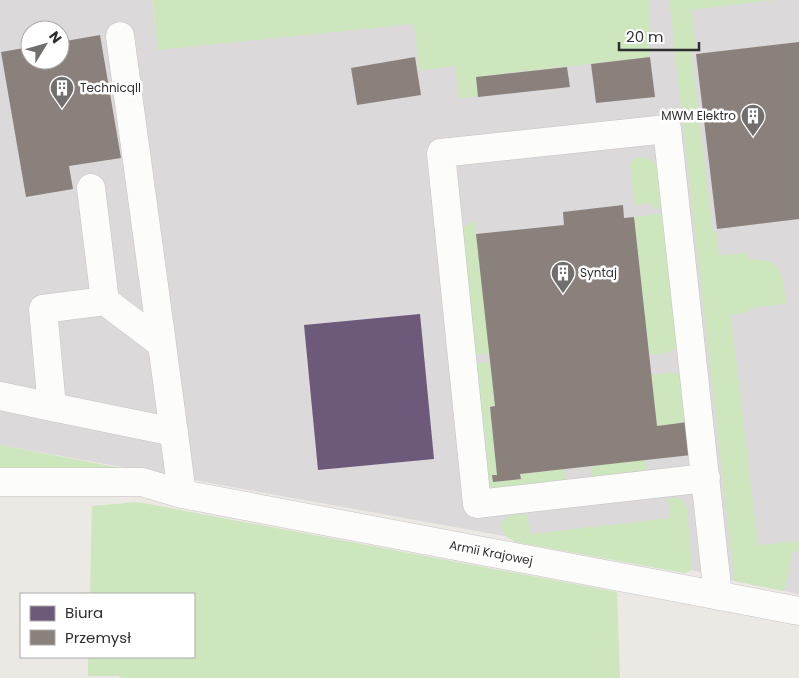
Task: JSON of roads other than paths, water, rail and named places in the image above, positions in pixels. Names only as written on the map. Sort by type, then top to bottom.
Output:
[{"type":"street","points":[[120,36],[182,494]]},
{"type":"street","points":[[706,478],[477,504],[441,153],[667,129],[706,478],[718,596]]},
{"type":"street","points":[[91,188],[106,301]]},
{"type":"street","points":[[52,407],[43,309],[106,301],[162,344]]},
{"type":"street","points":[[0,396],[174,432]]},
{"type":"street","name":"Armii Krajowej","points":[[0,482],[142,482],[182,494],[799,611]]},
{"type":"place","name":"Technicqll","points":[[62,109]]},
{"type":"place","name":"MWM Elektro","points":[[753,137]]},
{"type":"place","name":"Syntaj","points":[[563,294]]}]
